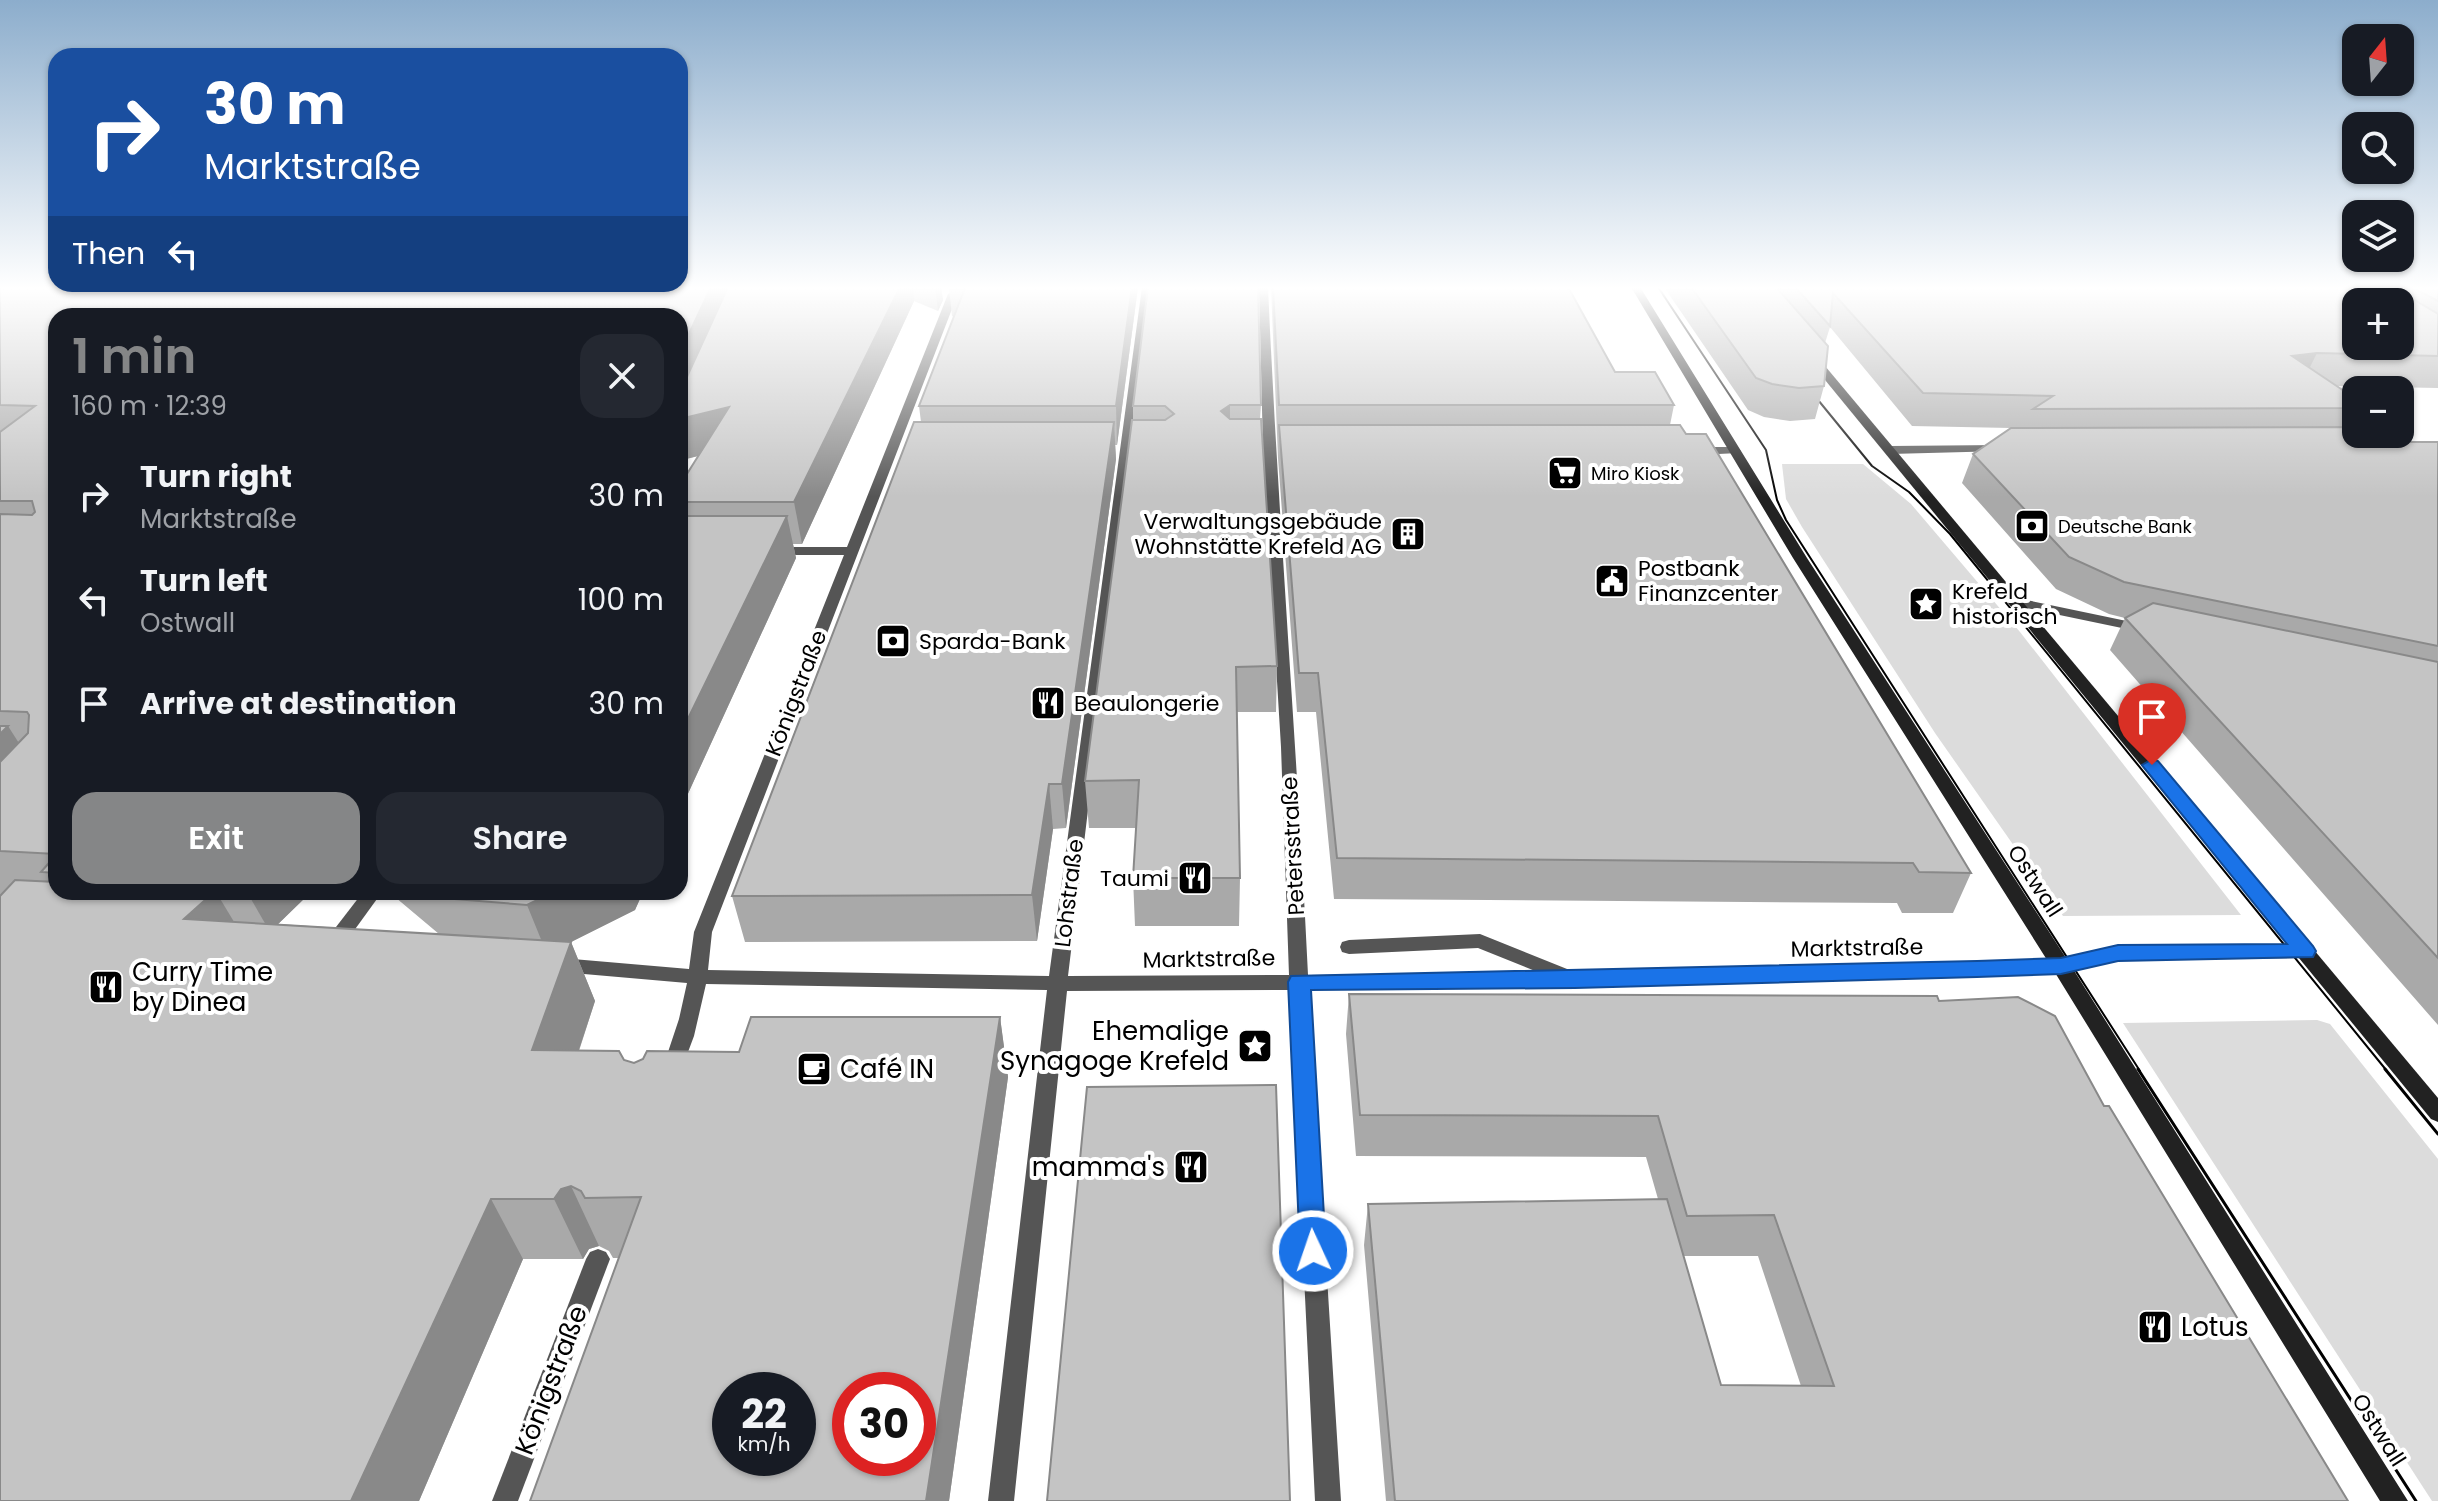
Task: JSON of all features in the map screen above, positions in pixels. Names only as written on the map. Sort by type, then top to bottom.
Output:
[{"type":"street","name":"Königstraße","points":[[666,1085],[687,1033],[699,977],[703,932],[851,551],[898,452],[930,357]]},
{"type":"street","name":"Lohstraße","points":[[1001,1501],[1058,982],[1136,357]]},
{"type":"street","name":"Petersstraße","points":[[1263,357],[1263,450],[1289,747],[1328,1501]]},
{"type":"street","name":"Ostwall","points":[[1678,357],[1800,558],[2061,966],[2395,1501]]},
{"type":"street","points":[[1813,357],[2438,1113]]},
{"type":"street","points":[[1890,450],[2016,449]]},
{"type":"street","points":[[1263,450],[1285,450]]},
{"type":"street","points":[[1689,451],[1735,451]]},
{"type":"street","points":[[758,551],[851,551]]},
{"type":"street","points":[[2017,602],[2157,632]]},
{"type":"street","points":[[333,945],[367,900]]},
{"type":"street","points":[[1349,947],[1480,941],[1575,980]]},
{"type":"street","name":"Marktstraße","points":[[540,963],[699,977],[1299,982],[1575,980],[2061,966],[2118,953],[2305,951]]},
{"type":"street","name":"Königstraße","points":[[505,1501],[598,1259]]},
{"type":"shaded area","points":[[1782,464],[1863,464],[1911,504],[2020,632],[2241,915],[2063,916],[1935,733],[1802,527],[1786,499]]},
{"type":"shaded area","points":[[2317,1020],[2330,1024],[2438,1159],[2438,1501],[2432,1501],[2123,1023]]},
{"type":"building","points":[[0,357],[48,357],[48,854],[0,851],[0,762],[28,733],[29,715],[27,712],[0,711],[0,514],[32,515],[35,512],[32,501],[0,501],[0,432],[35,406],[0,405]]},
{"type":"building","points":[[696,357],[865,357],[794,502],[688,502],[688,472],[729,407],[688,417],[688,374]]},
{"type":"building","points":[[938,357],[1123,357],[1116,406],[919,406]]},
{"type":"building","points":[[1139,357],[1260,357],[1261,405],[1230,405],[1221,411],[1230,419],[1261,419],[1277,666],[1236,667],[1240,878],[1133,878],[1139,780],[1085,781],[1132,420],[1165,420],[1174,414],[1165,406],[1133,406]]},
{"type":"building","points":[[1277,357],[1607,357],[1615,372],[1655,372],[1674,405],[1279,405]]},
{"type":"building","points":[[1741,357],[1827,357],[1824,386],[1799,388],[1756,378]]},
{"type":"building","points":[[1891,357],[2294,357],[2342,390],[2342,408],[2033,409],[2053,396],[1923,393]]},
{"type":"building","points":[[914,422],[1114,422],[1062,784],[1049,784],[1032,895],[732,896]]},
{"type":"building","points":[[1279,425],[1680,425],[1686,434],[1706,434],[1971,873],[1919,872],[1913,863],[1337,858],[1318,673],[1299,673]]},
{"type":"building","points":[[2342,427],[2342,448],[2414,448],[2414,442],[2438,442],[2438,646],[2124,582],[2069,557],[1973,454],[2011,428]]},
{"type":"building","points":[[688,516],[787,516],[688,719]]},
{"type":"building","points":[[2153,603],[2438,662],[2438,958],[2125,618]]},
{"type":"building","points":[[15,880],[48,882],[48,900],[205,900],[184,919],[571,942],[532,1050],[619,1051],[624,1060],[634,1063],[643,1059],[647,1051],[739,1052],[751,1017],[1000,1017],[936,1436],[936,1372],[832,1372],[832,1476],[930,1476],[926,1501],[530,1501],[641,1197],[585,1198],[581,1191],[571,1186],[561,1189],[554,1199],[491,1199],[351,1501],[0,1501],[0,896]]},
{"type":"building","points":[[466,900],[537,900],[527,905]]},
{"type":"building","points":[[1349,994],[1937,996],[1939,1001],[2018,997],[2055,1016],[2104,1106],[2109,1106],[2348,1501],[1395,1501],[1368,1204],[1667,1199],[1721,1385],[1834,1386],[1774,1215],[1687,1216],[1658,1116],[1360,1115]]},
{"type":"building","points":[[1276,1085],[1290,1501],[1047,1501],[1087,1087]]},
{"type":"tram line","points":[[1704,357],[1766,450],[1777,500],[1786,520],[2140,1071]]},
{"type":"tram line","points":[[1805,384],[1872,466],[1909,492],[1950,534],[2387,1071]]},
{"type":"tram line","points":[[2138,1069],[2416,1501]]},
{"type":"tram line","points":[[2385,1069],[2438,1134]]},
{"type":"place","name":"Miro Kiosk","points":[[1565,473]]},
{"type":"place","name":"Deutsche Bank","points":[[2032,526]]},
{"type":"place","name":"Verwaltungsgebäude Wohnstätte Krefeld AG","points":[[1408,534]]},
{"type":"place","name":"Postbank Finanzcenter","points":[[1612,581]]},
{"type":"place","name":"Krefeld historisch","points":[[1926,604]]},
{"type":"place","name":"Sparda-Bank","points":[[893,641]]},
{"type":"place","name":"Beaulongerie","points":[[1048,703]]},
{"type":"place","name":"Taumi","points":[[1195,878]]},
{"type":"place","name":"Curry Time by Dinea","points":[[106,987]]},
{"type":"place","name":"Ehemalige Synagoge Krefeld","points":[[1255,1046]]},
{"type":"place","name":"Café IN","points":[[814,1069]]},
{"type":"place","name":"mamma's","points":[[1191,1167]]},
{"type":"place","name":"Lotus","points":[[2155,1327]]},
{"type":"route","points":[[1313,1251],[1299,982],[1575,980],[1977,969],[2061,966],[2118,953],[2305,951],[2152,765]]}]
